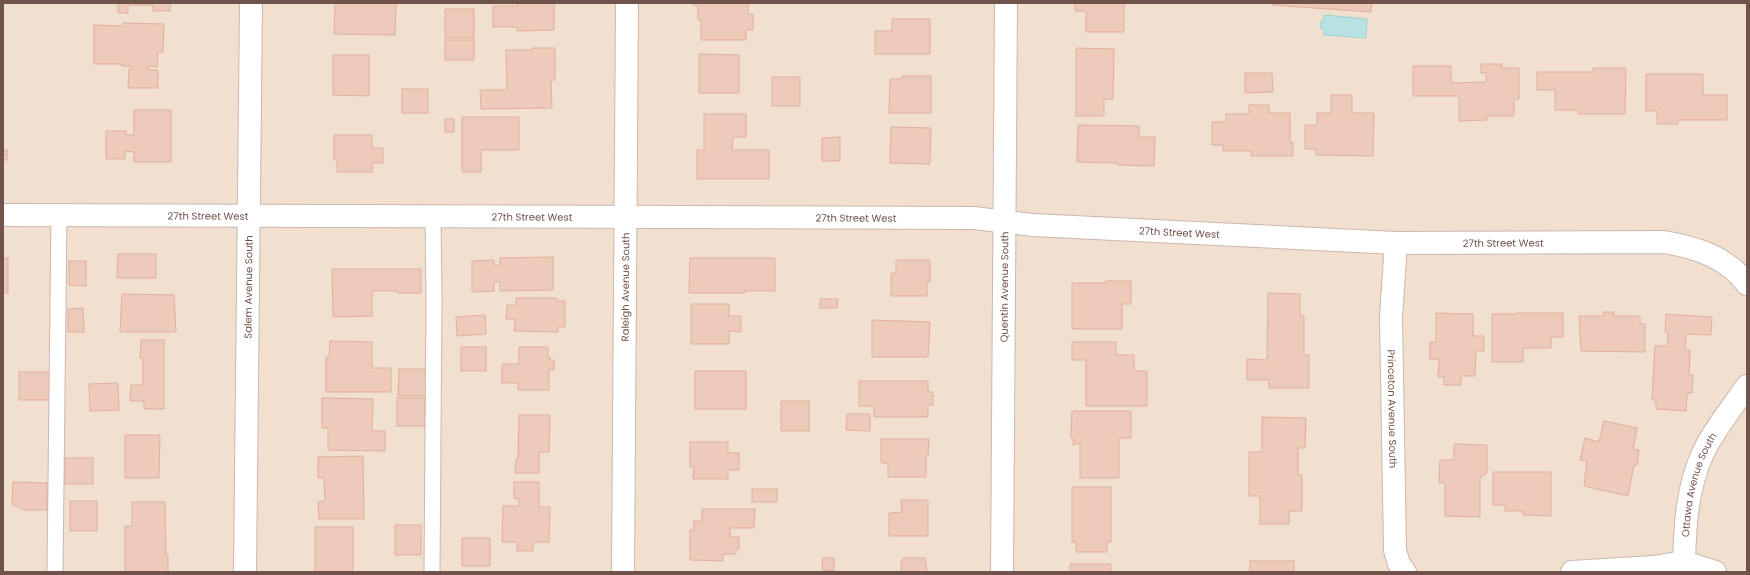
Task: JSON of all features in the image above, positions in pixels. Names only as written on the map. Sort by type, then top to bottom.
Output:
[{"type":"street","name":"Salem Avenue South","points":[[245,572],[251,3]]},
{"type":"street","name":"Raleigh Avenue South","points":[[623,572],[627,3]]},
{"type":"street","name":"Quentin Avenue South","points":[[1002,572],[1006,3]]},
{"type":"street","name":"27th Street West","points":[[3,215],[974,218],[1033,225],[1396,243],[1664,242],[1707,252],[1727,265],[1747,284]]},
{"type":"street","name":"Princeton Avenue South","points":[[1396,243],[1392,317],[1395,550],[1400,564],[1405,572]]},
{"type":"street","name":"Ottawa Avenue South","points":[[1684,562],[1686,525],[1691,493],[1703,454],[1713,436],[1747,386]]},
{"type":"street","points":[[1572,572],[1652,568],[1684,562],[1715,572]]},
{"type":"lane","points":[[55,572],[59,215]]},
{"type":"lane","points":[[432,572],[434,301],[433,216]]},
{"type":"shaded area","points":[[3,3],[1747,3],[1747,572],[3,572]]},
{"type":"water","points":[[1324,15],[1367,19],[1366,38],[1324,35],[1324,29],[1320,28],[1321,21],[1324,21]]},
{"type":"building","points":[[118,3],[170,3],[170,11],[153,11],[153,5],[128,5],[128,13],[118,13]]},
{"type":"building","points":[[335,3],[396,3],[395,35],[334,34]]},
{"type":"building","points":[[517,3],[554,3],[554,30],[517,31],[517,27],[493,27],[493,6],[517,6]]},
{"type":"building","points":[[693,3],[748,3],[748,14],[753,14],[753,30],[746,30],[746,40],[701,40],[701,20],[698,20],[698,5],[693,5]]},
{"type":"building","points":[[1075,3],[1124,3],[1124,32],[1086,32],[1086,11],[1075,11]]},
{"type":"building","points":[[1272,3],[1372,3],[1371,12],[1272,5]]},
{"type":"building","points":[[445,9],[474,9],[474,38],[445,38]]},
{"type":"building","points":[[892,19],[930,19],[930,54],[875,54],[875,31],[892,31]]},
{"type":"building","points":[[123,23],[164,24],[163,52],[158,52],[157,67],[148,66],[148,70],[158,70],[158,88],[128,88],[129,69],[131,69],[131,66],[122,66],[122,64],[94,64],[94,25],[123,26]]},
{"type":"building","points":[[445,40],[474,40],[474,60],[445,60]]},
{"type":"building","points":[[532,48],[555,48],[555,80],[551,80],[552,108],[481,109],[480,90],[507,90],[506,50],[532,50]]},
{"type":"building","points":[[1076,48],[1114,49],[1113,99],[1104,99],[1104,116],[1076,116]]},
{"type":"building","points":[[699,54],[739,55],[739,93],[699,93]]},
{"type":"building","points":[[333,55],[369,55],[369,96],[333,95]]},
{"type":"building","points":[[1481,64],[1502,64],[1502,68],[1519,68],[1519,99],[1514,99],[1514,116],[1487,116],[1487,120],[1459,121],[1459,96],[1413,96],[1413,66],[1451,66],[1451,83],[1486,82],[1486,73],[1481,73]]},
{"type":"building","points":[[1593,68],[1626,68],[1625,114],[1578,114],[1578,110],[1555,110],[1555,90],[1537,90],[1537,72],[1593,72]]},
{"type":"building","points":[[1245,73],[1272,73],[1273,92],[1245,93]]},
{"type":"building","points":[[1646,74],[1703,74],[1703,95],[1727,95],[1727,120],[1678,120],[1678,124],[1657,124],[1657,111],[1646,111]]},
{"type":"building","points":[[902,76],[931,76],[931,113],[889,113],[890,79],[902,79]]},
{"type":"building","points":[[772,77],[800,77],[800,106],[772,106]]},
{"type":"building","points":[[402,89],[428,89],[428,113],[402,113]]},
{"type":"building","points":[[1331,95],[1352,95],[1352,113],[1374,113],[1373,156],[1316,155],[1316,149],[1305,149],[1305,125],[1317,125],[1317,113],[1331,113]]},
{"type":"building","points":[[1249,105],[1269,105],[1269,113],[1290,113],[1290,142],[1293,142],[1293,156],[1251,156],[1251,151],[1223,151],[1223,145],[1212,145],[1212,122],[1226,122],[1226,114],[1249,114]]},
{"type":"building","points":[[134,110],[171,110],[171,162],[134,162],[134,152],[125,151],[125,159],[106,159],[106,131],[126,131],[126,135],[134,135]]},
{"type":"building","points":[[704,114],[746,114],[746,137],[733,137],[732,150],[769,150],[769,179],[697,179],[697,150],[704,150]]},
{"type":"building","points":[[462,117],[519,117],[519,150],[481,150],[481,172],[462,172]]},
{"type":"building","points":[[445,119],[454,119],[454,132],[445,132]]},
{"type":"building","points":[[1078,125],[1139,126],[1139,137],[1155,137],[1154,166],[1077,162]]},
{"type":"building","points":[[891,127],[931,128],[930,164],[890,163]]},
{"type":"building","points":[[334,135],[372,135],[372,148],[383,148],[383,163],[372,163],[372,172],[337,172],[337,160],[334,160]]},
{"type":"building","points":[[840,137],[840,161],[822,161],[822,138]]},
{"type":"building","points":[[3,150],[7,150],[7,160],[3,160]]},
{"type":"building","points":[[118,254],[156,254],[156,278],[117,278]]},
{"type":"building","points":[[553,257],[553,290],[500,291],[500,282],[494,282],[494,291],[472,292],[472,261],[494,260],[494,265],[500,265],[500,258]]},
{"type":"building","points":[[3,258],[8,258],[8,293],[3,293]]},
{"type":"building","points":[[690,258],[775,258],[775,291],[745,291],[745,293],[689,293]]},
{"type":"building","points":[[896,260],[930,260],[930,282],[927,282],[927,296],[891,296],[891,273],[896,273]]},
{"type":"building","points":[[69,261],[86,261],[86,286],[69,285]]},
{"type":"building","points":[[332,269],[421,269],[421,293],[372,291],[372,316],[333,317]]},
{"type":"building","points":[[1106,281],[1131,281],[1131,304],[1122,304],[1122,329],[1072,329],[1072,283],[1106,283]]},
{"type":"building","points":[[1268,293],[1300,294],[1300,316],[1304,316],[1304,355],[1309,355],[1309,388],[1269,388],[1269,380],[1247,380],[1247,359],[1267,360]]},
{"type":"building","points":[[122,294],[174,295],[176,332],[120,332]]},
{"type":"building","points":[[516,298],[557,298],[557,301],[565,301],[565,327],[558,327],[558,332],[514,331],[515,319],[506,319],[507,305],[516,305]]},
{"type":"building","points":[[820,299],[838,299],[837,308],[820,308]]},
{"type":"building","points":[[691,304],[729,304],[729,316],[741,316],[741,332],[729,331],[729,344],[691,344]]},
{"type":"building","points":[[83,308],[84,332],[68,332],[68,309]]},
{"type":"building","points":[[1603,312],[1614,312],[1614,316],[1640,316],[1640,324],[1645,324],[1645,352],[1581,351],[1579,316],[1603,316]]},
{"type":"building","points":[[1436,313],[1473,314],[1473,336],[1484,336],[1484,351],[1476,351],[1475,376],[1461,376],[1461,385],[1444,385],[1444,377],[1438,377],[1439,359],[1430,359],[1430,342],[1436,342]]},
{"type":"building","points":[[1563,313],[1563,337],[1551,337],[1551,348],[1523,348],[1523,362],[1492,362],[1492,314]]},
{"type":"building","points":[[1666,314],[1712,317],[1711,335],[1686,334],[1685,350],[1690,350],[1689,375],[1693,375],[1692,393],[1687,393],[1686,411],[1656,409],[1656,400],[1652,400],[1655,346],[1667,346],[1668,333],[1665,332]]},
{"type":"building","points":[[485,315],[486,334],[457,336],[456,317]]},
{"type":"building","points":[[872,320],[930,322],[928,357],[872,357]]},
{"type":"building","points":[[141,340],[164,340],[164,409],[144,409],[144,401],[130,401],[131,385],[143,385],[143,358],[140,358]]},
{"type":"building","points":[[330,341],[372,342],[372,368],[391,368],[391,392],[326,392],[326,357],[329,357]]},
{"type":"building","points":[[1072,342],[1116,342],[1116,355],[1134,355],[1134,371],[1147,371],[1147,406],[1086,406],[1086,360],[1072,360]]},
{"type":"building","points":[[461,347],[486,347],[486,371],[461,371]]},
{"type":"building","points":[[519,347],[548,347],[548,357],[550,357],[550,360],[554,360],[554,370],[549,370],[549,390],[518,390],[518,383],[502,383],[502,364],[519,364]]},
{"type":"building","points":[[399,369],[427,369],[427,396],[398,396]]},
{"type":"building","points":[[695,371],[746,371],[746,409],[695,409]]},
{"type":"building","points":[[19,372],[50,372],[50,400],[19,400]]},
{"type":"building","points":[[859,381],[928,381],[928,392],[933,392],[933,405],[928,405],[928,417],[874,417],[874,406],[859,406]]},
{"type":"building","points":[[118,383],[119,410],[90,411],[89,384]]},
{"type":"building","points":[[322,398],[373,399],[372,431],[385,431],[385,451],[328,450],[328,428],[322,428]]},
{"type":"building","points":[[397,398],[425,398],[425,426],[397,426]]},
{"type":"building","points":[[781,401],[809,401],[809,431],[781,431]]},
{"type":"building","points":[[1072,411],[1131,411],[1131,438],[1119,438],[1119,478],[1080,478],[1080,443],[1073,445],[1073,438],[1071,438]]},
{"type":"building","points":[[847,414],[870,414],[870,431],[846,430]]},
{"type":"building","points":[[519,415],[550,415],[549,452],[539,452],[539,473],[515,473],[516,459],[518,459]]},
{"type":"building","points":[[1262,417],[1306,418],[1305,448],[1298,448],[1298,475],[1302,475],[1302,511],[1289,511],[1289,524],[1260,524],[1260,496],[1249,496],[1249,452],[1262,452]]},
{"type":"building","points":[[1604,421],[1637,428],[1633,449],[1639,450],[1637,465],[1634,465],[1628,496],[1584,486],[1587,461],[1580,460],[1585,438],[1599,442]]},
{"type":"building","points":[[125,435],[160,435],[159,478],[125,478]]},
{"type":"building","points":[[881,439],[929,439],[928,456],[926,456],[926,477],[888,477],[888,463],[881,463]]},
{"type":"building","points":[[690,442],[728,442],[728,453],[739,453],[739,470],[728,470],[728,479],[693,479],[694,467],[690,467]]},
{"type":"building","points":[[1454,444],[1487,445],[1487,473],[1480,478],[1480,517],[1445,516],[1445,483],[1439,483],[1440,460],[1454,460]]},
{"type":"building","points":[[363,456],[364,519],[319,519],[318,502],[325,501],[324,478],[318,478],[318,457]]},
{"type":"building","points":[[65,458],[93,458],[93,484],[65,484]]},
{"type":"building","points":[[1493,472],[1551,472],[1551,516],[1523,515],[1523,511],[1505,511],[1505,505],[1493,505]]},
{"type":"building","points":[[13,482],[47,483],[47,510],[24,510],[12,504]]},
{"type":"building","points":[[514,482],[539,482],[539,507],[550,507],[549,542],[533,542],[533,551],[517,551],[517,542],[502,542],[503,506],[519,506],[519,499],[514,499]]},
{"type":"building","points":[[1072,487],[1111,487],[1111,542],[1107,542],[1107,552],[1076,552],[1076,542],[1072,542]]},
{"type":"building","points":[[752,489],[777,489],[777,502],[752,502]]},
{"type":"building","points":[[901,500],[928,500],[928,536],[889,536],[889,513],[902,512]]},
{"type":"building","points":[[70,501],[97,501],[97,531],[70,531]]},
{"type":"building","points":[[132,502],[165,502],[166,555],[168,555],[168,572],[125,572],[125,526],[132,526]]},
{"type":"building","points":[[702,509],[755,509],[754,528],[730,528],[730,537],[739,537],[739,549],[736,549],[736,554],[723,554],[723,561],[690,560],[690,530],[694,530],[694,521],[702,521]]},
{"type":"building","points":[[395,525],[421,525],[421,555],[395,555]]},
{"type":"building","points":[[315,527],[353,527],[353,572],[315,572]]},
{"type":"building","points":[[462,538],[490,538],[490,566],[462,566]]},
{"type":"building","points":[[823,558],[834,558],[834,571],[822,570]]},
{"type":"building","points":[[903,558],[925,558],[927,572],[901,572],[901,561],[903,561]]},
{"type":"building","points":[[1250,561],[1294,561],[1294,572],[1250,572]]},
{"type":"building","points":[[1070,564],[1111,564],[1111,572],[1070,572]]}]
